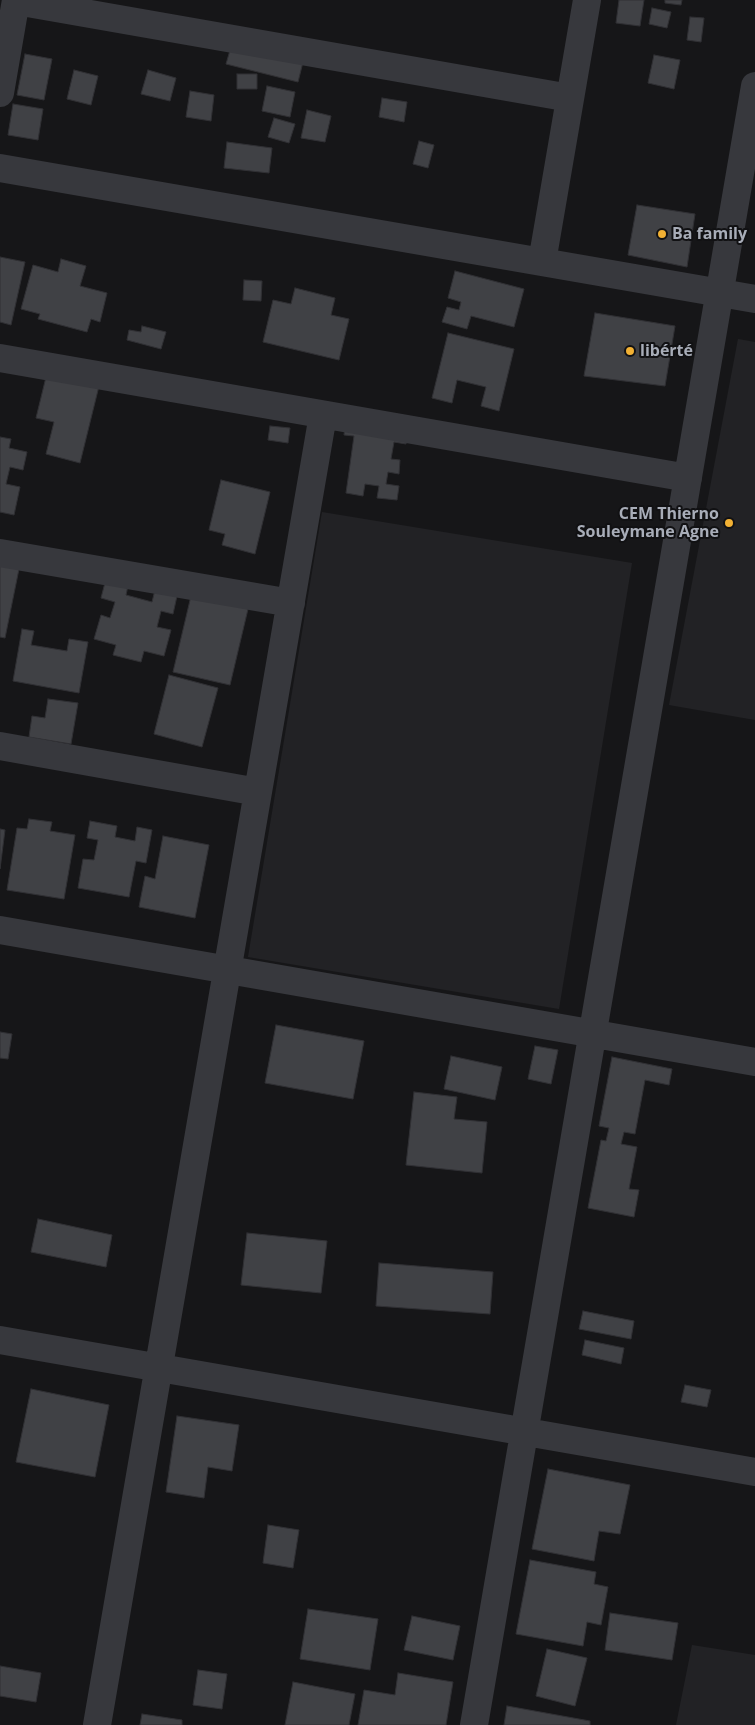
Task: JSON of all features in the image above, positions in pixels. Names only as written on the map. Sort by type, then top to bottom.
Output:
[{"type":"street","points":[[0,93],[16,0],[570,98]]},
{"type":"street","points":[[542,262],[587,0]]},
{"type":"street","points":[[474,1725],[755,86]]},
{"type":"street","points":[[0,168],[755,299]]},
{"type":"street","points":[[0,358],[688,478]]},
{"type":"street","points":[[97,1725],[323,414]]},
{"type":"street","points":[[0,553],[291,603]]},
{"type":"street","points":[[0,746],[258,792]]},
{"type":"street","points":[[0,930],[755,1062]]},
{"type":"street","points":[[0,1340],[755,1472]]},
{"type":"shaded area","name":"CEM Thierno Souleymane Agne","points":[[738,339],[755,342],[755,720],[669,705]]},
{"type":"shaded area","points":[[322,512],[632,563],[559,1009],[248,957]]},
{"type":"shaded area","points":[[692,1645],[755,1655],[755,1725],[676,1725]]},
{"type":"building","points":[[619,0],[644,0],[640,26],[616,23]]},
{"type":"building","points":[[665,0],[682,0],[681,5],[665,3]]},
{"type":"building","points":[[652,8],[671,12],[667,28],[649,24]]},
{"type":"building","points":[[690,17],[704,18],[701,42],[687,40]]},
{"type":"building","points":[[233,40],[304,58],[298,82],[226,64]]},
{"type":"building","points":[[25,54],[52,59],[44,100],[17,95]]},
{"type":"building","points":[[654,55],[680,60],[674,89],[648,83]]},
{"type":"building","points":[[74,70],[98,76],[91,105],[67,99]]},
{"type":"building","points":[[148,70],[176,78],[170,101],[141,94]]},
{"type":"building","points":[[237,74],[257,74],[257,89],[237,89]]},
{"type":"building","points":[[267,86],[295,92],[290,117],[262,111]]},
{"type":"building","points":[[190,91],[214,95],[211,121],[186,117]]},
{"type":"building","points":[[382,98],[407,102],[404,122],[379,117]]},
{"type":"building","points":[[13,104],[43,109],[38,140],[8,135]]},
{"type":"building","points":[[307,110],[331,116],[325,142],[301,138]]},
{"type":"building","points":[[274,118],[295,124],[289,143],[268,137]]},
{"type":"building","points":[[419,141],[434,145],[428,168],[413,164]]},
{"type":"building","points":[[227,142],[272,148],[269,173],[224,168]]},
{"type":"building","name":"Ba family","points":[[637,205],[695,214],[687,267],[628,255]]},
{"type":"building","points":[[0,257],[25,262],[11,325],[0,322]]},
{"type":"building","points":[[61,259],[86,266],[80,286],[107,293],[100,322],[91,319],[87,332],[38,319],[40,314],[21,309],[33,265],[58,272]]},
{"type":"building","points":[[455,271],[524,289],[514,327],[471,316],[467,329],[442,322],[447,307],[459,310],[461,302],[448,298]]},
{"type":"building","points":[[244,280],[262,281],[261,301],[243,300]]},
{"type":"building","points":[[295,288],[335,298],[331,315],[349,319],[339,360],[263,342],[273,300],[291,304]]},
{"type":"building","name":"libérté","points":[[595,313],[675,326],[665,386],[584,376]]},
{"type":"building","points":[[142,326],[166,332],[161,349],[127,340],[129,330],[141,332]]},
{"type":"building","points":[[448,333],[514,349],[499,411],[481,406],[486,387],[457,380],[452,403],[432,398]]},
{"type":"building","points":[[47,373],[99,386],[80,463],[46,454],[54,422],[36,418]]},
{"type":"building","points":[[346,419],[408,428],[406,444],[394,442],[391,459],[400,460],[399,474],[388,472],[386,484],[399,486],[397,500],[377,498],[379,486],[365,484],[363,496],[346,493],[354,436],[344,435]]},
{"type":"building","points":[[270,426],[290,428],[288,443],[268,440]]},
{"type":"building","points":[[0,437],[11,439],[9,448],[27,452],[23,470],[10,467],[6,484],[20,487],[14,515],[0,512]]},
{"type":"building","points":[[221,480],[270,492],[255,554],[222,545],[225,534],[209,530]]},
{"type":"building","points":[[0,560],[20,564],[5,638],[0,637]]},
{"type":"building","points":[[107,575],[129,581],[126,595],[152,602],[155,590],[177,596],[173,614],[161,611],[157,627],[171,630],[164,656],[144,651],[141,662],[113,655],[116,645],[94,639],[101,615],[110,618],[115,602],[101,598]]},
{"type":"building","points":[[191,596],[248,609],[230,685],[173,672]]},
{"type":"building","points":[[22,629],[34,631],[31,645],[67,651],[69,639],[88,642],[79,693],[13,681]]},
{"type":"building","points":[[169,675],[218,688],[202,747],[154,734]]},
{"type":"building","points":[[48,699],[78,703],[71,744],[29,737],[32,716],[45,718]]},
{"type":"building","points":[[29,819],[52,822],[50,831],[75,835],[64,899],[7,890],[17,828],[27,829]]},
{"type":"building","points":[[90,821],[117,826],[115,837],[135,841],[137,827],[152,830],[146,863],[136,861],[129,897],[78,888],[83,859],[94,860],[98,840],[87,838]]},
{"type":"building","points":[[0,829],[5,830],[0,869]]},
{"type":"building","points":[[163,836],[209,845],[195,918],[139,907],[145,876],[155,879]]},
{"type":"building","points":[[276,1025],[364,1041],[353,1099],[265,1083]]},
{"type":"building","points":[[0,1032],[12,1034],[8,1059],[0,1058]]},
{"type":"building","points":[[535,1046],[558,1050],[551,1084],[528,1079]]},
{"type":"building","points":[[451,1056],[502,1067],[495,1100],[444,1089]]},
{"type":"building","points":[[612,1057],[672,1069],[669,1085],[645,1080],[635,1134],[624,1132],[621,1144],[637,1147],[629,1189],[639,1190],[634,1217],[588,1208],[601,1140],[606,1141],[609,1128],[599,1126]]},
{"type":"building","points":[[414,1092],[457,1097],[454,1119],[487,1122],[482,1173],[406,1165]]},
{"type":"building","points":[[38,1219],[112,1235],[106,1267],[31,1252]]},
{"type":"building","points":[[247,1233],[327,1241],[321,1293],[241,1285]]},
{"type":"building","points":[[379,1263],[493,1272],[490,1314],[376,1306]]},
{"type":"building","points":[[583,1311],[634,1321],[631,1339],[579,1329]]},
{"type":"building","points":[[585,1340],[624,1348],[621,1364],[582,1355]]},
{"type":"building","points":[[685,1385],[711,1390],[707,1407],[681,1402]]},
{"type":"building","points":[[31,1389],[109,1405],[95,1477],[16,1462]]},
{"type":"building","points":[[177,1416],[239,1425],[232,1471],[208,1467],[204,1498],[166,1492]]},
{"type":"building","points":[[548,1469],[630,1485],[620,1534],[599,1531],[594,1561],[532,1549]]},
{"type":"building","points":[[268,1525],[299,1530],[293,1568],[263,1563]]},
{"type":"building","points":[[530,1560],[596,1572],[594,1584],[608,1587],[601,1625],[587,1622],[583,1646],[516,1634]]},
{"type":"building","points":[[308,1609],[378,1619],[370,1670],[300,1659]]},
{"type":"building","points":[[610,1613],[678,1623],[672,1660],[605,1650]]},
{"type":"building","points":[[412,1616],[460,1626],[453,1660],[404,1650]]},
{"type":"building","points":[[547,1649],[587,1658],[575,1706],[536,1696]]},
{"type":"building","points":[[0,1666],[41,1673],[36,1702],[0,1696]]},
{"type":"building","points":[[198,1670],[227,1674],[222,1709],[193,1705]]},
{"type":"building","points":[[398,1673],[453,1682],[446,1725],[358,1725],[364,1690],[395,1695]]},
{"type":"building","points":[[293,1682],[355,1694],[349,1725],[285,1725]]},
{"type":"building","points":[[507,1706],[590,1721],[590,1725],[504,1725]]},
{"type":"building","points":[[142,1714],[182,1720],[182,1725],[140,1725]]},
{"type":"place","name":"Ba family","points":[[662,234]]},
{"type":"place","name":"libérté","points":[[630,351]]},
{"type":"place","name":"CEM Thierno Souleymane Agne","points":[[729,523]]}]
